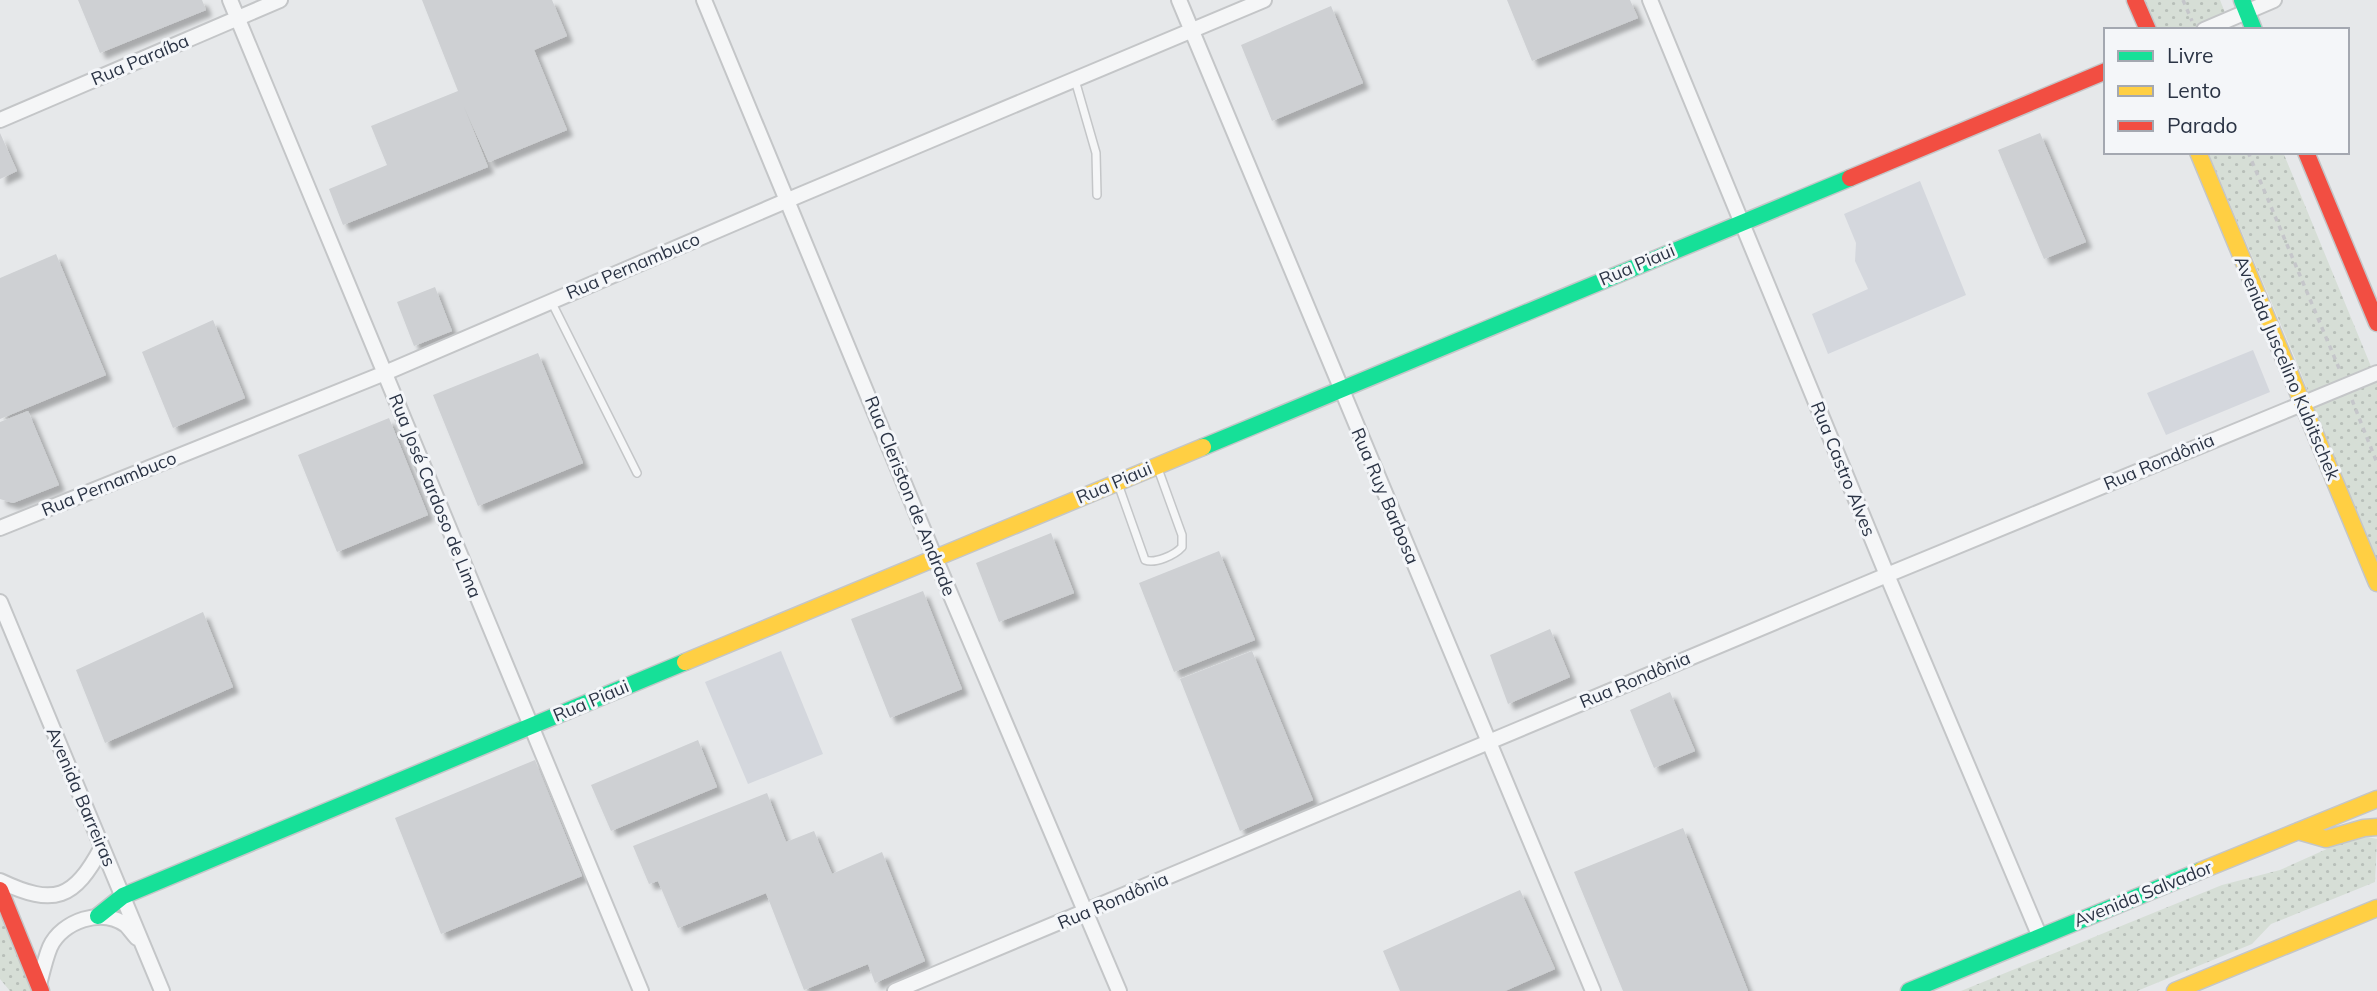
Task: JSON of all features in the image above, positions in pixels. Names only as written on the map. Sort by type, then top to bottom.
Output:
[{"type":"street","name":"Rua José Cardoso de Lima","points":[[230,0],[641,991]]},
{"type":"street","name":"Rua Paraíba","points":[[0,120],[280,0]]},
{"type":"street","name":"Rua Cleriston de Andrade","points":[[704,0],[935,558],[1119,991]]},
{"type":"street","name":"Rua Ruy Barbosa","points":[[1178,0],[1593,991]]},
{"type":"street","name":"Rua Pernambuco","points":[[0,528],[384,373],[1264,0]]},
{"type":"street","name":"Rua Castro Alves","points":[[1650,0],[1887,575],[2040,937]]},
{"type":"street","points":[[2135,0],[2147,28]]},
{"type":"street","points":[[2207,28],[2244,6],[2274,0]]},
{"type":"street","points":[[2244,6],[2253,28]]},
{"type":"street","name":"Rua Piaui","points":[[98,916],[123,896],[2104,72]]},
{"type":"street","name":"Avenida Juscelino Kubitschek","points":[[2199,154],[2376,576]]},
{"type":"street","points":[[2307,154],[2377,323]]},
{"type":"street","name":"Rua Rondônia","points":[[895,991],[1488,741],[2301,402],[2377,373]]},
{"type":"street","name":"Avenida Barreiras","points":[[0,602],[162,991]]},
{"type":"street","name":"Avenida Salvador","points":[[1909,991],[2377,799]]},
{"type":"street","points":[[2298,831],[2328,839],[2363,826],[2377,827]]},
{"type":"street","points":[[0,881],[27,894],[53,895],[70,888],[86,876],[102,846]]},
{"type":"street","points":[[0,891],[40,988]]},
{"type":"street","points":[[2343,922],[2350,911],[2377,895]]},
{"type":"street","points":[[2175,991],[2377,908]]},
{"type":"street","points":[[40,988],[50,947],[58,935],[72,925],[98,916],[114,919],[127,926],[143,946]]},
{"type":"lane","points":[[1074,79],[1096,153],[1097,195]]},
{"type":"lane","points":[[551,301],[637,473]]},
{"type":"lane","points":[[1117,483],[1145,560],[1153,561],[1173,554],[1182,547],[1182,535],[1157,465]]},
{"type":"path","points":[[2183,0],[2195,28]]},
{"type":"path","points":[[2249,154],[2377,463]]},
{"type":"shaded area","points":[[2144,0],[2220,0],[2231,28],[2156,28]]},
{"type":"shaded area","points":[[2209,154],[2284,154],[2377,381],[2377,563],[2295,358]]},
{"type":"shaded area","points":[[1920,181],[1966,295],[1828,354],[1812,314],[1868,289],[1855,261],[1856,243],[1844,214]]},
{"type":"shaded area","points":[[2253,350],[2270,392],[2166,435],[2147,393]]},
{"type":"shaded area","points":[[781,651],[823,754],[748,784],[705,682]]},
{"type":"shaded area","points":[[2358,835],[2377,839],[2375,882],[2271,924],[2252,944],[2137,991],[1961,991],[2222,885],[2280,870]]},
{"type":"shaded area","points":[[0,910],[33,991],[10,991],[0,979]]},
{"type":"building","points":[[78,0],[202,0],[206,10],[100,53]]},
{"type":"building","points":[[422,0],[552,0],[567,36],[534,50],[567,130],[489,162],[464,107],[488,167],[343,225],[329,189],[387,165],[371,126],[458,91]]},
{"type":"building","points":[[1507,0],[1630,0],[1638,18],[1532,61]]},
{"type":"building","points":[[1331,6],[1363,83],[1272,121],[1241,45]]},
{"type":"building","points":[[0,133],[17,171],[0,179]]},
{"type":"building","points":[[2040,133],[2086,242],[2044,259],[1998,150]]},
{"type":"building","points":[[56,254],[106,375],[0,419],[0,278]]},
{"type":"building","points":[[435,287],[452,331],[414,346],[397,302]]},
{"type":"building","points":[[213,320],[245,398],[173,428],[142,352]]},
{"type":"building","points":[[538,353],[583,463],[478,506],[433,395]]},
{"type":"building","points":[[28,411],[59,485],[13,503],[0,499],[0,422]]},
{"type":"building","points":[[389,418],[428,515],[337,552],[298,455]]},
{"type":"building","points":[[1051,533],[1074,593],[999,622],[976,563]]},
{"type":"building","points":[[1219,551],[1255,640],[1174,672],[1139,583]]},
{"type":"building","points":[[923,591],[962,689],[890,718],[851,619]]},
{"type":"building","points":[[203,612],[233,687],[105,743],[76,670]]},
{"type":"building","points":[[1550,629],[1570,677],[1508,704],[1490,655]]},
{"type":"building","points":[[1252,651],[1313,800],[1240,831],[1180,679]]},
{"type":"building","points":[[1670,692],[1695,751],[1654,768],[1630,710]]},
{"type":"building","points":[[698,740],[717,787],[611,831],[591,785]]},
{"type":"building","points":[[535,760],[582,876],[441,934],[395,818]]},
{"type":"building","points":[[767,793],[786,842],[814,831],[832,874],[882,852],[925,961],[875,983],[868,964],[804,990],[766,893],[678,928],[658,881],[649,884],[633,846]]},
{"type":"building","points":[[1683,828],[1748,991],[1623,991],[1574,872]]},
{"type":"building","points":[[1520,890],[1555,969],[1505,991],[1400,991],[1383,951]]},
{"type":"traffic: fast","points":[[2242,0],[2253,28]]},
{"type":"traffic: fast","points":[[1203,447],[1850,178]]},
{"type":"traffic: fast","points":[[98,916],[123,896],[685,662]]},
{"type":"traffic: fast","points":[[1909,991],[2200,871]]},
{"type":"traffic: slow","points":[[2199,154],[2377,583]]},
{"type":"traffic: slow","points":[[685,662],[1203,447]]},
{"type":"traffic: slow","points":[[2200,871],[2377,799]]},
{"type":"traffic: slow","points":[[2298,831],[2326,839],[2377,827]]},
{"type":"traffic: slow","points":[[2175,991],[2377,908]]},
{"type":"traffic: jam","points":[[2135,0],[2147,28]]},
{"type":"traffic: jam","points":[[1850,178],[2104,72]]},
{"type":"traffic: jam","points":[[2307,154],[2377,323]]},
{"type":"traffic: jam","points":[[0,890],[41,991]]}]
